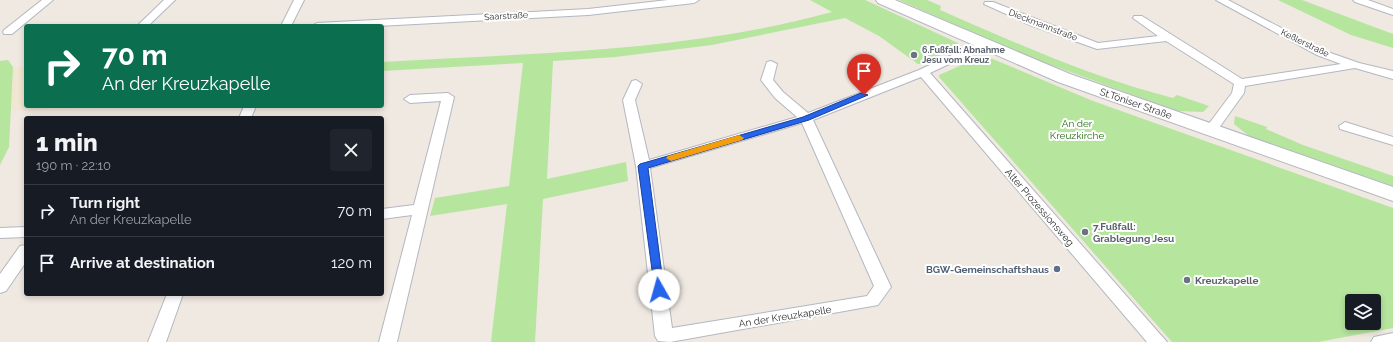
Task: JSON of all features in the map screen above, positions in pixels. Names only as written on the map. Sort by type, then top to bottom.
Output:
[{"type":"main road","name":"St.Töniser Straße","points":[[883,0],[1064,78],[1393,194]]},
{"type":"street","points":[[8,32],[48,0]]},
{"type":"street","points":[[144,24],[170,0]]},
{"type":"street","points":[[287,24],[299,0]]},
{"type":"street","points":[[582,0],[588,12]]},
{"type":"street","name":"Saarstraße","points":[[356,24],[588,12],[694,0]]},
{"type":"street","name":"Keßlerstraße","points":[[1221,0],[1321,53],[1355,65],[1393,75]]},
{"type":"street","points":[[1358,0],[1393,12]]},
{"type":"street","name":"Dieckmannstraße","points":[[989,4],[1034,23],[1120,54]]},
{"type":"street","points":[[1138,18],[1240,82],[1355,65]]},
{"type":"street","name":"Dieckmannstraße","points":[[1097,46],[1168,38]]},
{"type":"street","points":[[643,166],[806,118],[923,72],[983,44]]},
{"type":"street","name":"An der Kreuzkapelle","points":[[636,84],[629,100],[643,166],[664,336],[872,301],[883,287],[806,118],[780,95],[767,80],[771,64]]},
{"type":"street","name":"Alter Prozessionsweg","points":[[923,72],[1158,342]]},
{"type":"street","points":[[1211,129],[1238,93],[1240,82]]},
{"type":"street","points":[[388,342],[448,97],[410,99]]},
{"type":"street","points":[[1345,126],[1393,141]]},
{"type":"street","points":[[384,214],[420,209]]},
{"type":"street","points":[[0,233],[24,232]]},
{"type":"street","points":[[0,287],[24,253]]},
{"type":"street","points":[[157,342],[174,296]]},
{"type":"street","points":[[1380,342],[1393,340]]},
{"type":"shaded area","points":[[24,66],[24,108],[117,108],[11,110],[13,67]]},
{"type":"green space","points":[[810,0],[865,0],[958,43],[958,47],[922,64],[918,64],[879,36],[845,18],[712,45],[615,57],[553,61],[547,179],[626,162],[628,181],[543,199],[535,342],[491,342],[507,204],[430,216],[435,198],[509,186],[523,63],[384,71],[384,62],[552,53],[665,43],[777,25],[832,12]]},
{"type":"green space","points":[[899,0],[927,0],[941,6],[940,10],[1084,70],[1143,90],[1173,98],[1177,95],[1209,106],[1203,112],[1177,111],[1021,54]]},
{"type":"green space","points":[[1278,0],[1302,0],[1393,34],[1393,48],[1351,35]]},
{"type":"green space","name":"An der Kreuzkirche","points":[[980,57],[988,57],[1093,101],[1393,208],[1393,328],[1318,342],[1172,342],[939,77],[939,75]]},
{"type":"green space","points":[[8,60],[13,67],[9,147],[0,165],[0,61]]},
{"type":"green space","points":[[1235,116],[1267,127],[1266,129],[1303,145],[1393,176],[1393,189],[1249,136],[1234,124]]},
{"type":"slow traffic","points":[[671,158],[739,138]]},
{"type":"place","name":"6.Fußfall: Abnahme Jesu vom Kreuz","points":[[914,55]]},
{"type":"place","name":"7.Fußfall: Grablegung Jesu","points":[[1085,232]]},
{"type":"place","name":"BGW-Gemeinschaftshaus","points":[[1057,269]]},
{"type":"place","name":"Kreuzkapelle","points":[[1187,280]]},
{"type":"route","points":[[659,290],[643,166],[806,118],[864,95]]}]
